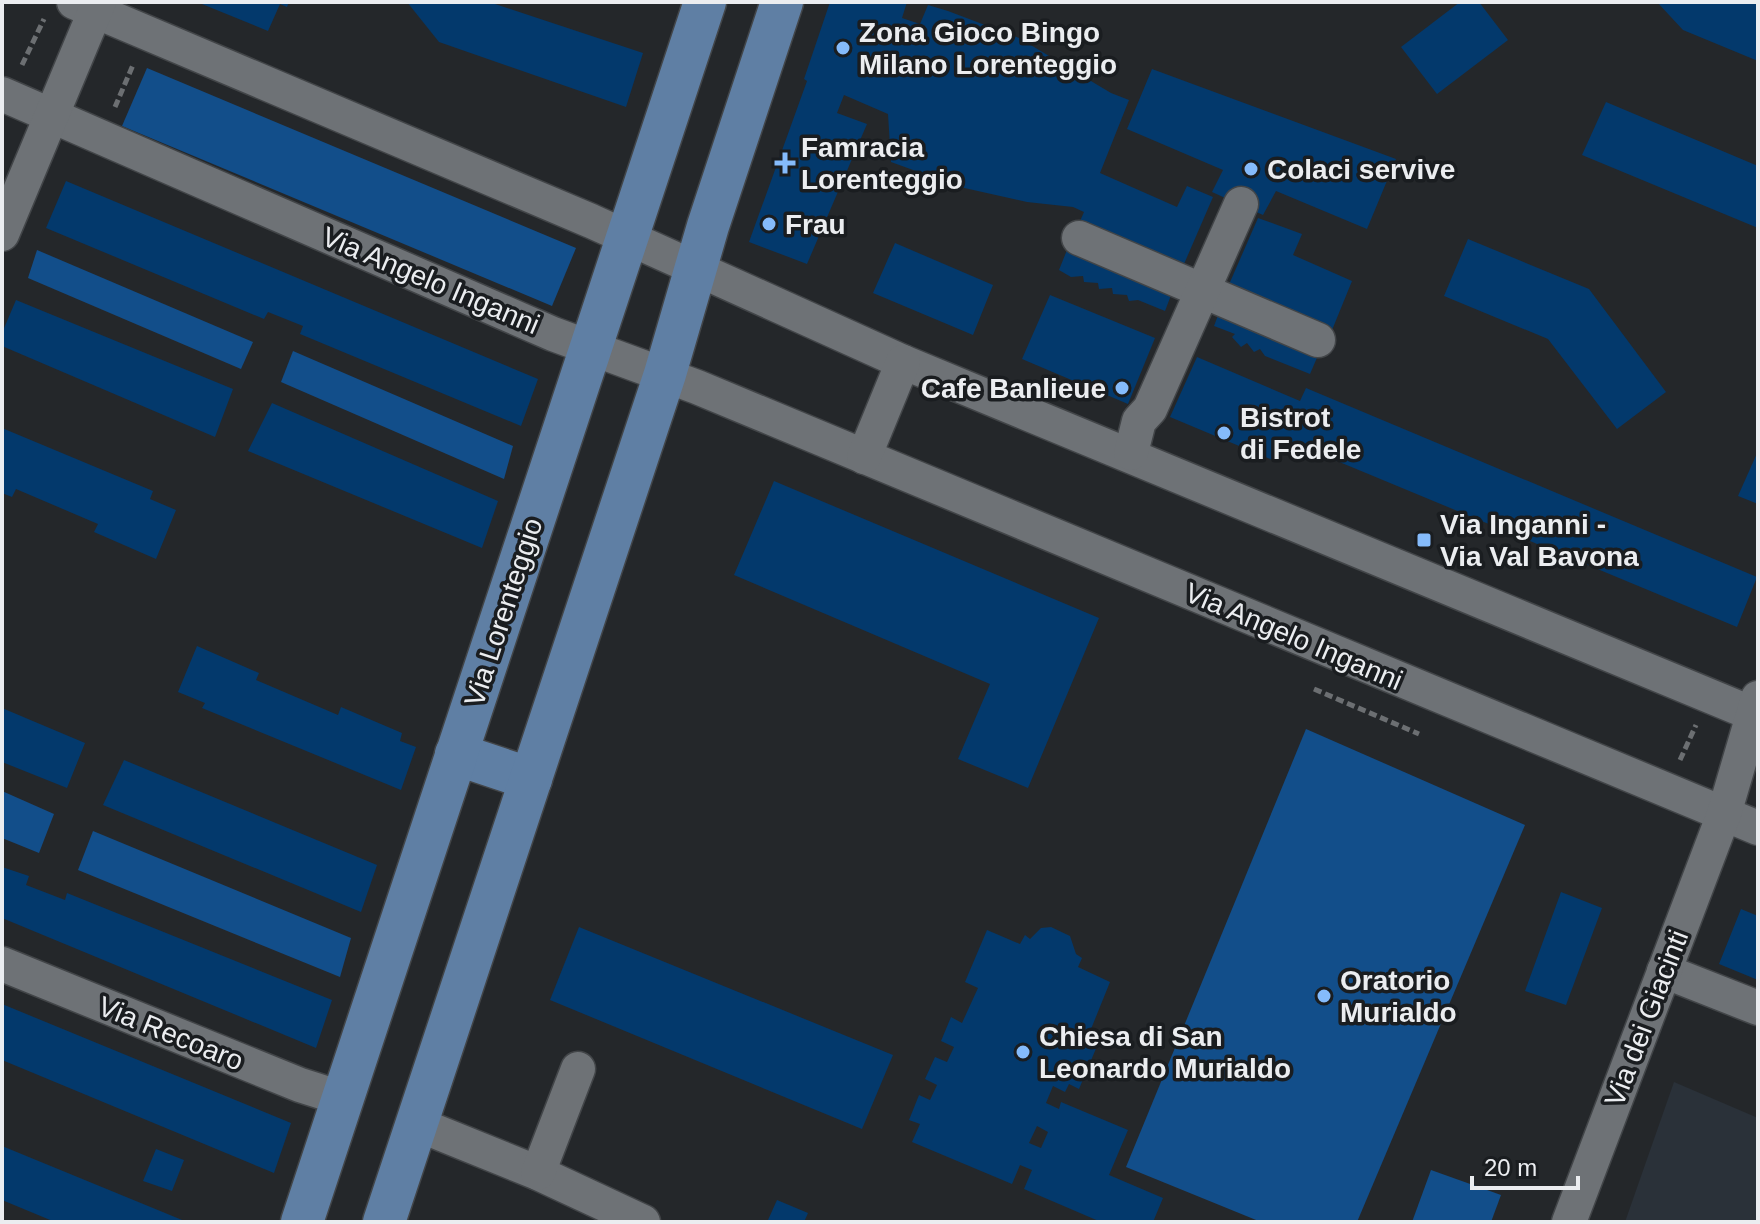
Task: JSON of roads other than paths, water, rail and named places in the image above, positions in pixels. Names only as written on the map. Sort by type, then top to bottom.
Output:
[{"type":"main road","name":"Via Lorenteggio","points":[[302,1222],[705,2]]},
{"type":"main road","points":[[384,1222],[665,374],[780,2]]},
{"type":"main road","points":[[456,754],[531,779]]},
{"type":"street","points":[[2,234],[52,115],[90,5],[627,237],[903,362],[1756,709],[1724,814]]},
{"type":"street","name":"Via Angelo Inganni","points":[[11,81],[52,115],[591,348],[665,374],[1758,828]]},
{"type":"street","points":[[1131,453],[1139,421],[1150,409],[1241,204]]},
{"type":"street","points":[[1079,238],[1318,340]]},
{"type":"street","points":[[864,457],[903,362]]},
{"type":"street","name":"Via dei Giacinti","points":[[1569,1222],[1724,814]]},
{"type":"street","name":"Via Recoaro","points":[[2,964],[300,1085],[341,1098]]},
{"type":"street","points":[[1664,971],[1758,1008]]},
{"type":"street","points":[[538,1173],[578,1069]]},
{"type":"street","points":[[417,1124],[538,1173],[643,1222]]},
{"type":"place","name":"Zona Gioco Bingo Milano Lorenteggio","points":[[843,48]]},
{"type":"place","name":"Famracia Lorenteggio","points":[[785,163]]},
{"type":"place","name":"Colaci servive","points":[[1251,169]]},
{"type":"place","name":"Frau","points":[[769,224]]},
{"type":"place","name":"Cafe Banlieue","points":[[1122,388]]},
{"type":"place","name":"Bistrot di Fedele","points":[[1224,433]]},
{"type":"place","name":"Via Inganni - Via Val Bavona","points":[[1424,540]]},
{"type":"place","name":"Oratorio Murialdo","points":[[1324,996]]},
{"type":"place","name":"Chiesa di San Leonardo Murialdo","points":[[1023,1052]]}]
